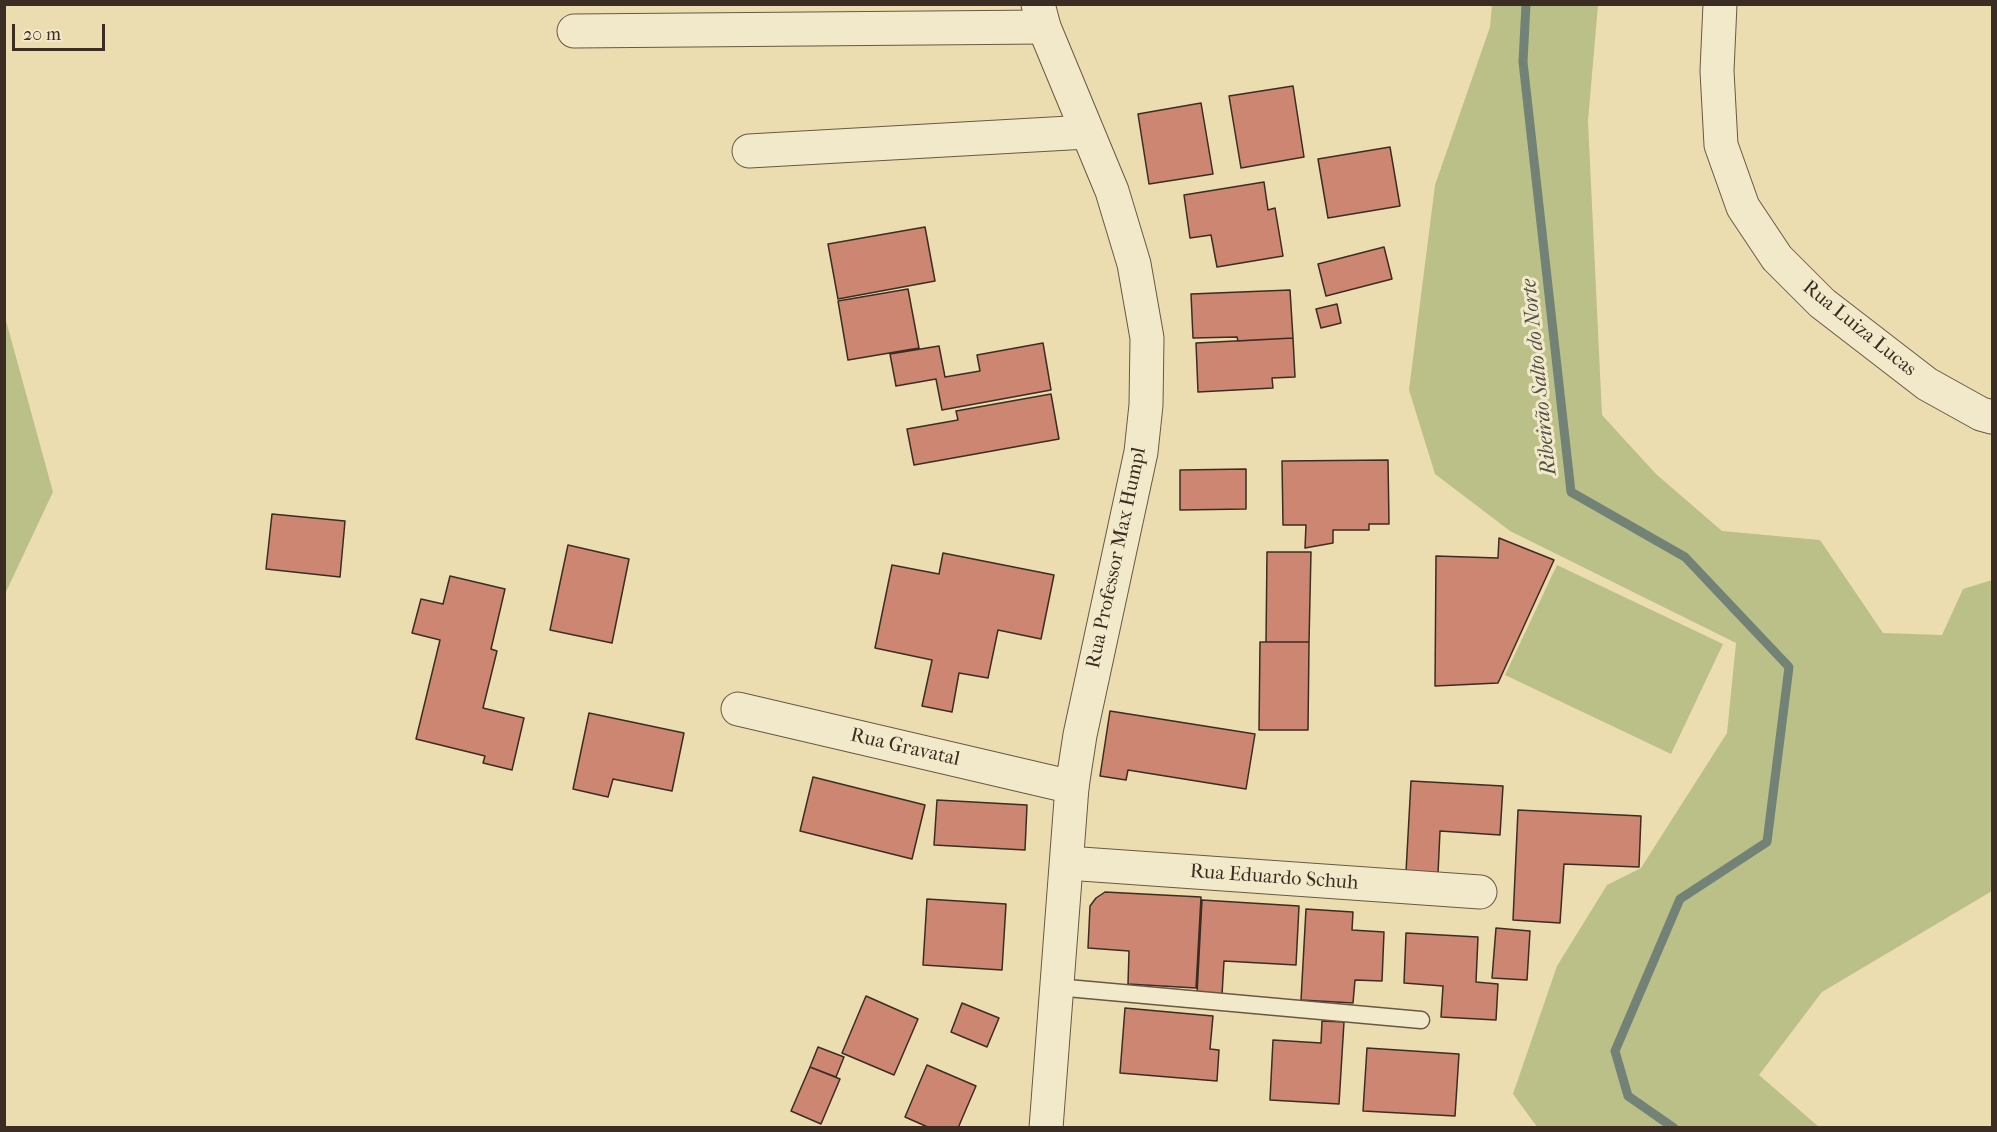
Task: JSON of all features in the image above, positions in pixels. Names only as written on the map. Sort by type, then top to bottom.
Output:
[{"type":"street","name":"Rua Luiza Lucas","points":[[1720,4],[1717,71],[1721,145],[1743,207],[1777,258],[1821,303],[1927,384],[1981,414],[1992,417]]},
{"type":"street","points":[[574,31],[1041,16]]},
{"type":"street","name":"Rua Professor Max Humpl","points":[[1041,16],[1112,191],[1140,291],[1147,338],[1146,405],[1141,452],[1080,735],[1072,787],[1046,1128]]},
{"type":"street","points":[[749,151],[1087,132]]},
{"type":"street","name":"Rua Gravatal","points":[[738,709],[1072,787]]},
{"type":"street","name":"Rua Eduardo Schuh","points":[[1067,863],[1480,892]]},
{"type":"lane","points":[[1056,987],[1421,1020]]},
{"type":"green space","points":[[1492,5],[1598,5],[1588,121],[1602,415],[1656,474],[1722,531],[1820,540],[1883,633],[1942,635],[1963,589],[1992,580],[1992,891],[1822,992],[1759,1075],[1819,1127],[1537,1127],[1513,1094],[1557,966],[1607,885],[1641,868],[1727,733],[1736,643],[1510,531],[1435,474],[1409,390],[1435,185],[1490,27]]},
{"type":"green space","points":[[5,317],[53,492],[4,594]]},
{"type":"green space","points":[[1557,565],[1723,644],[1671,754],[1505,675]]},
{"type":"building","points":[[1293,86],[1304,157],[1241,168],[1229,96]]},
{"type":"building","points":[[1201,103],[1213,174],[1149,184],[1138,114]]},
{"type":"building","points":[[1390,147],[1400,206],[1328,218],[1318,159]]},
{"type":"building","points":[[1264,182],[1268,210],[1275,208],[1283,256],[1217,267],[1211,235],[1190,238],[1184,195]]},
{"type":"building","points":[[925,227],[935,281],[838,299],[828,244]]},
{"type":"building","points":[[1384,247],[1392,279],[1326,296],[1318,264]]},
{"type":"building","points":[[908,289],[919,348],[848,360],[838,301]]},
{"type":"building","points":[[1290,290],[1293,338],[1238,341],[1237,337],[1193,338],[1191,294]]},
{"type":"building","points":[[1337,304],[1341,323],[1321,328],[1316,309]]},
{"type":"building","points":[[1293,338],[1295,377],[1272,378],[1273,388],[1198,392],[1196,343]]},
{"type":"building","points":[[1043,343],[1051,390],[942,410],[936,379],[896,386],[890,354],[939,346],[945,377],[980,371],[977,355]]},
{"type":"building","points":[[1051,394],[1059,439],[914,465],[907,429],[958,420],[956,411]]},
{"type":"building","points":[[1388,460],[1389,524],[1369,524],[1369,530],[1333,530],[1333,543],[1305,548],[1306,525],[1283,525],[1282,461]]},
{"type":"building","points":[[1246,469],[1246,509],[1180,510],[1180,470]]},
{"type":"building","points":[[272,514],[345,521],[340,577],[266,569]]},
{"type":"building","points":[[1499,538],[1554,560],[1498,683],[1435,686],[1436,556],[1498,558]]},
{"type":"building","points":[[568,545],[629,559],[612,643],[550,630]]},
{"type":"building","points":[[1267,552],[1311,552],[1309,642],[1266,642]]},
{"type":"building","points":[[943,553],[1054,575],[1041,639],[998,630],[988,678],[959,673],[952,712],[922,706],[932,660],[875,648],[892,565],[939,574]]},
{"type":"building","points":[[450,576],[505,589],[491,649],[497,651],[483,708],[524,718],[512,770],[483,763],[485,756],[416,739],[440,640],[412,633],[421,599],[443,604]]},
{"type":"building","points":[[1260,642],[1309,642],[1308,730],[1259,730]]},
{"type":"building","points":[[1110,711],[1255,734],[1246,789],[1128,770],[1126,780],[1100,776]]},
{"type":"building","points":[[589,713],[684,733],[672,791],[613,779],[608,797],[573,789]]},
{"type":"building","points":[[813,777],[925,805],[912,859],[800,831]]},
{"type":"building","points":[[1411,781],[1503,786],[1500,835],[1440,831],[1438,874],[1406,872]]},
{"type":"building","points":[[937,800],[1027,805],[1025,850],[934,845]]},
{"type":"building","points":[[1518,810],[1641,816],[1639,867],[1564,864],[1560,923],[1513,920]]},
{"type":"building","points":[[1105,892],[1201,897],[1196,988],[1128,984],[1129,951],[1088,948],[1090,906]]},
{"type":"building","points":[[927,899],[1006,904],[1002,970],[923,965]]},
{"type":"building","points":[[1202,900],[1299,906],[1296,965],[1224,961],[1222,995],[1197,994]]},
{"type":"building","points":[[1306,909],[1353,912],[1352,930],[1384,932],[1382,981],[1355,980],[1353,1003],[1301,1000]]},
{"type":"building","points":[[1496,928],[1530,931],[1527,980],[1492,978]]},
{"type":"building","points":[[1406,933],[1478,937],[1476,982],[1498,984],[1496,1020],[1441,1017],[1443,986],[1404,983]]},
{"type":"building","points":[[866,996],[918,1019],[894,1075],[842,1053]]},
{"type":"building","points":[[962,1003],[999,1018],[987,1047],[951,1032]]},
{"type":"building","points":[[1125,1008],[1213,1016],[1210,1049],[1219,1050],[1217,1081],[1120,1073]]},
{"type":"building","points":[[1322,1021],[1344,1022],[1339,1104],[1270,1100],[1273,1040],[1321,1043]]},
{"type":"building","points":[[818,1047],[844,1057],[836,1077],[810,1067]]},
{"type":"building","points":[[1367,1048],[1459,1054],[1455,1116],[1363,1111]]},
{"type":"building","points":[[927,1065],[976,1086],[958,1128],[930,1128],[905,1117]]},
{"type":"building","points":[[810,1067],[840,1079],[821,1124],[791,1111]]},
{"type":"waterway","name":"Ribeirão Salto do Norte","points":[[1526,4],[1523,62],[1571,492],[1685,557],[1789,667],[1767,842],[1680,899],[1615,1051],[1628,1096],[1674,1128]]}]
